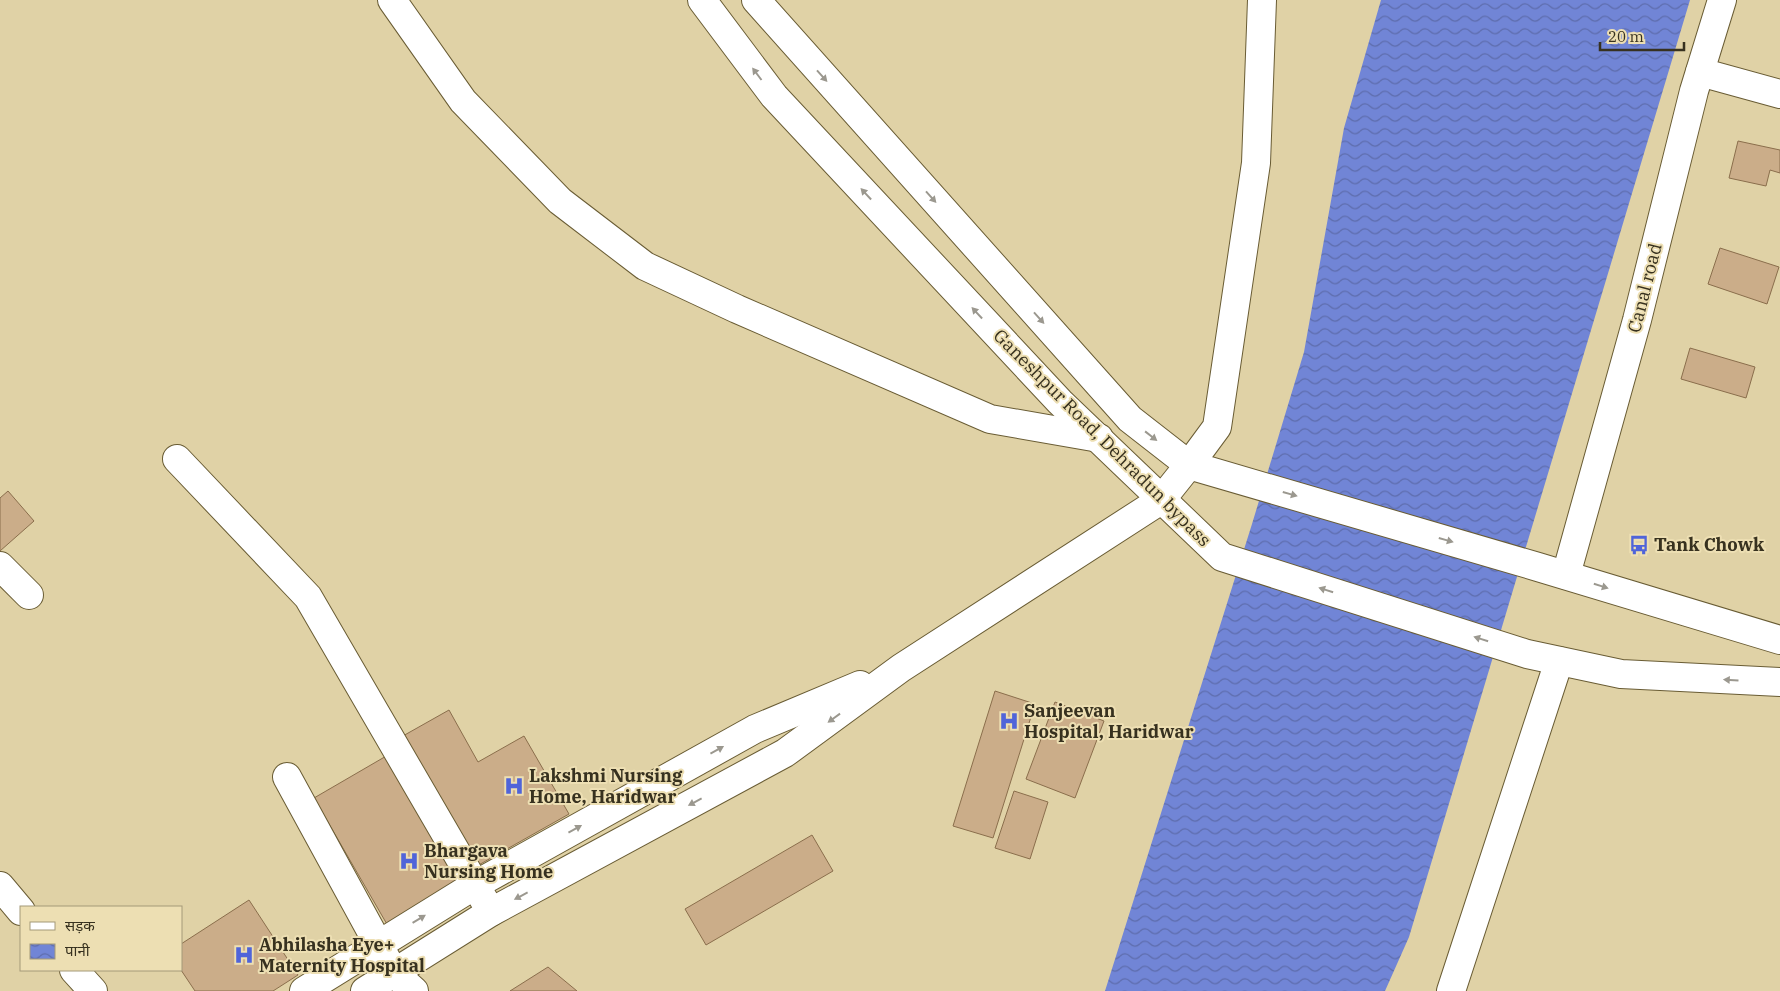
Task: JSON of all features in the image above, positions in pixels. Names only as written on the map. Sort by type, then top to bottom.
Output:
[{"type":"main road","points":[[392,0],[463,101],[560,201],[645,266],[737,309],[990,419],[1099,438]]},
{"type":"main road","name":"Ganeshpur Road, Dehradun bypass","points":[[702,0],[774,96],[1060,402],[1222,557],[1527,654],[1621,674],[1780,682]]},
{"type":"main road","points":[[756,0],[770,18],[1130,419],[1189,466],[1244,480],[1538,566],[1780,640]]},
{"type":"main road","points":[[365,991],[491,912],[786,753],[901,668],[1161,500],[1189,466],[1217,427],[1256,163],[1262,0]]},
{"type":"main road","name":"Canal road","points":[[1566,575],[1637,320],[1700,72],[1722,0]]},
{"type":"main road","points":[[1700,72],[1780,94]]},
{"type":"main road","points":[[177,459],[308,597],[491,912]]},
{"type":"main road","points":[[0,566],[29,595]]},
{"type":"main road","points":[[1451,991],[1559,661]]},
{"type":"main road","points":[[304,991],[475,885],[754,729],[901,668]]},
{"type":"main road","points":[[287,777],[394,973],[414,991]]},
{"type":"main road","points":[[0,886],[20,911]]},
{"type":"main road","points":[[75,971],[93,991]]},
{"type":"water","points":[[1381,0],[1690,0],[1409,937],[1385,991],[1105,991],[1304,352],[1344,128]]},
{"type":"building","points":[[1738,141],[1780,150],[1780,173],[1770,170],[1766,186],[1729,178]]},
{"type":"building","points":[[1720,248],[1779,267],[1767,304],[1708,284]]},
{"type":"building","points":[[1690,348],[1755,367],[1746,398],[1681,379]]},
{"type":"building","points":[[8,491],[34,521],[0,551],[0,498]]},
{"type":"building","points":[[995,691],[1035,704],[993,838],[953,826]]},
{"type":"building","points":[[1055,702],[1104,721],[1075,798],[1026,779]]},
{"type":"building","points":[[449,710],[478,762],[524,736],[569,814],[468,871],[394,741]]},
{"type":"building","points":[[388,755],[463,882],[388,926],[314,798]]},
{"type":"building","points":[[1014,791],[1048,802],[1030,859],[995,848]]},
{"type":"building","points":[[812,835],[833,871],[706,945],[685,909]]},
{"type":"building","points":[[249,900],[298,975],[273,991],[195,991],[182,971],[182,943]]},
{"type":"building","points":[[548,967],[577,991],[510,991]]},
{"type":"place","name":"Tank Chowk","points":[[1639,545]]},
{"type":"place","name":"Sanjeevan Hospital, Haridwar","points":[[1009,721]]},
{"type":"place","name":"Lakshmi Nursing Home, Haridwar","points":[[514,786]]},
{"type":"place","name":"Bhargava Nursing Home","points":[[409,861]]},
{"type":"place","name":"Abhilasha Eye+ Maternity Hospital","points":[[244,955]]}]
